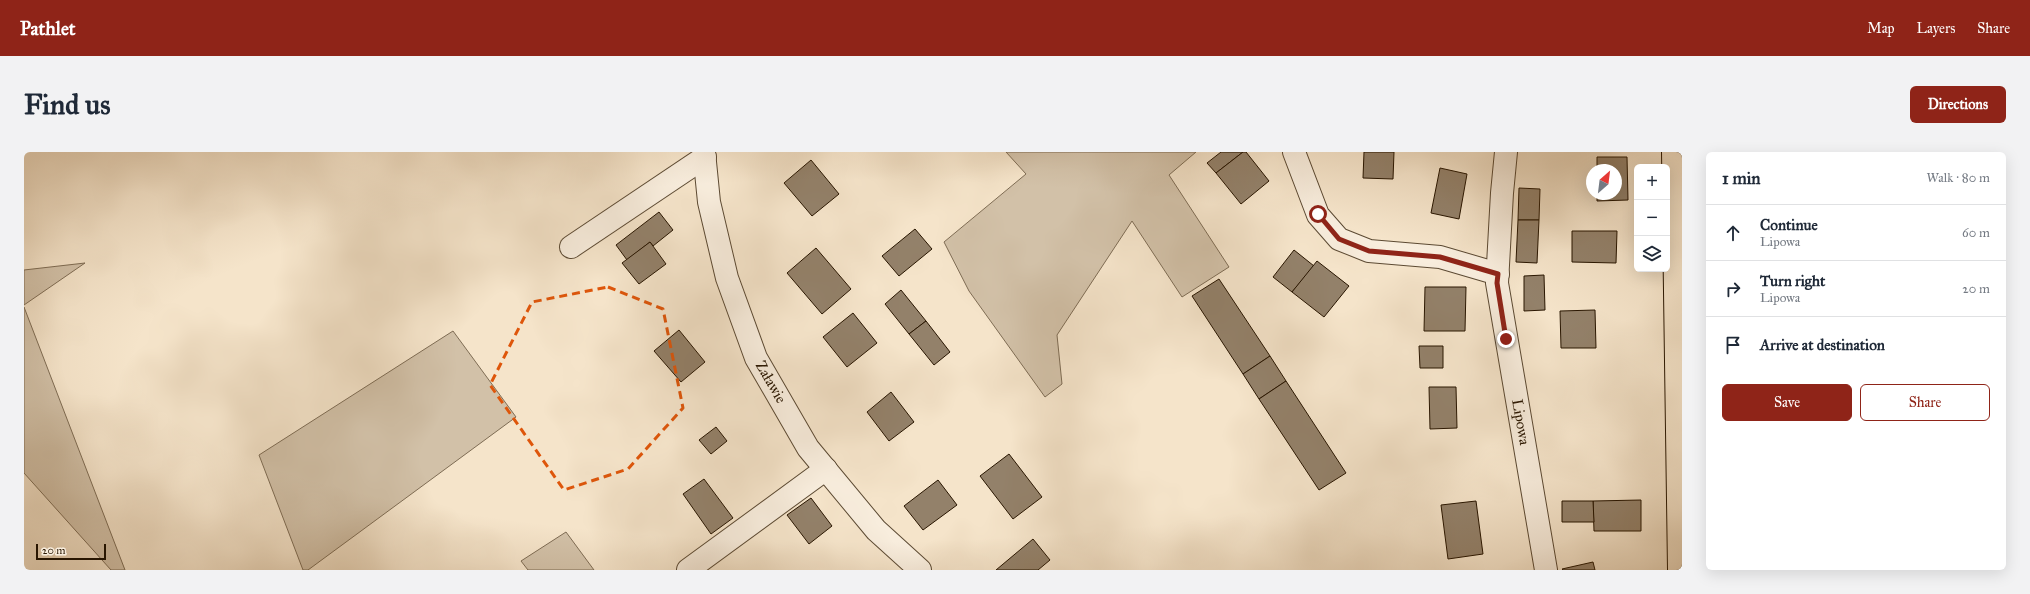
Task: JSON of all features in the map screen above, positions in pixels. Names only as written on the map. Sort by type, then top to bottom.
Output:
[{"type":"main road","points":[[1673,152],[1679,570]]},
{"type":"street","points":[[1294,152],[1318,214],[1339,239],[1369,251],[1440,257],[1498,274]]},
{"type":"street","name":"Lipowa","points":[[1506,152],[1497,283],[1546,570]]},
{"type":"street","points":[[571,247],[705,155]]},
{"type":"street","name":"Załawie","points":[[705,155],[709,202],[727,278],[756,358],[808,448],[876,530],[920,570]]},
{"type":"street","points":[[688,570],[826,469]]},
{"type":"highlighted area","points":[[608,287],[663,309],[683,408],[628,469],[564,490],[490,385],[532,302]]},
{"type":"shaded area","points":[[1006,152],[1196,152],[1169,175],[1229,267],[1182,297],[1132,221],[1057,335],[1062,384],[1045,397],[969,291],[944,242],[1026,174]]},
{"type":"shaded area","points":[[85,263],[24,305],[24,270]]},
{"type":"shaded area","points":[[24,307],[125,570],[111,570],[24,473]]},
{"type":"shaded area","points":[[453,331],[516,417],[308,570],[303,570],[259,455]]},
{"type":"shaded area","points":[[566,532],[594,570],[528,570],[521,561]]},
{"type":"building","points":[[1221,152],[1243,152],[1216,173],[1207,163]]},
{"type":"building","points":[[1243,152],[1246,152],[1269,181],[1241,204],[1216,173]]},
{"type":"building","points":[[1364,152],[1394,152],[1393,179],[1363,178]]},
{"type":"building","points":[[1597,157],[1627,157],[1628,200],[1597,201],[1622,200],[1622,164],[1597,164]]},
{"type":"building","points":[[811,160],[839,194],[812,216],[784,183]]},
{"type":"building","points":[[1440,168],[1467,174],[1459,219],[1431,213]]},
{"type":"building","points":[[1519,188],[1540,189],[1539,220],[1518,220]]},
{"type":"building","points":[[659,212],[673,230],[653,246],[650,242],[627,260],[616,245]]},
{"type":"building","points":[[1518,220],[1539,220],[1537,263],[1516,262]]},
{"type":"building","points":[[915,229],[932,249],[899,276],[882,256]]},
{"type":"building","points":[[1572,231],[1617,231],[1616,263],[1572,262]]},
{"type":"building","points":[[650,242],[666,264],[639,284],[622,263]]},
{"type":"building","points":[[816,248],[851,289],[822,314],[787,273]]},
{"type":"building","points":[[1294,250],[1314,266],[1292,292],[1273,277]]},
{"type":"building","points":[[1317,261],[1349,286],[1324,317],[1292,292]]},
{"type":"building","points":[[1544,275],[1545,310],[1524,311],[1524,276]]},
{"type":"building","points":[[1219,279],[1270,356],[1243,374],[1192,296]]},
{"type":"building","points":[[1425,287],[1466,287],[1465,331],[1424,331]]},
{"type":"building","points":[[901,290],[926,321],[909,334],[885,304]]},
{"type":"building","points":[[1595,310],[1596,348],[1561,348],[1560,311]]},
{"type":"building","points":[[853,313],[877,343],[847,367],[823,337]]},
{"type":"building","points":[[926,321],[950,352],[934,365],[909,334]]},
{"type":"building","points":[[679,330],[705,362],[681,382],[654,351]]},
{"type":"building","points":[[1419,346],[1443,346],[1443,368],[1420,368]]},
{"type":"building","points":[[1270,356],[1286,381],[1259,399],[1243,374]]},
{"type":"building","points":[[1286,381],[1346,473],[1319,490],[1259,399]]},
{"type":"building","points":[[1429,387],[1456,387],[1457,428],[1430,429]]},
{"type":"building","points":[[891,392],[914,422],[889,441],[867,412]]},
{"type":"building","points":[[716,427],[727,441],[711,454],[699,440]]},
{"type":"building","points":[[1009,454],[1042,497],[1013,519],[980,476]]},
{"type":"building","points":[[704,479],[733,518],[711,534],[683,494]]},
{"type":"building","points":[[938,480],[957,505],[923,530],[904,506]]},
{"type":"building","points":[[811,498],[832,526],[809,544],[787,515]]},
{"type":"building","points":[[1641,500],[1641,531],[1594,531],[1593,501]]},
{"type":"building","points":[[1476,501],[1483,554],[1448,559],[1441,505]]},
{"type":"building","points":[[1562,501],[1593,501],[1594,522],[1562,522]]},
{"type":"building","points":[[1033,539],[1050,560],[1038,570],[996,570]]},
{"type":"building","points":[[1593,562],[1595,570],[1562,569]]},
{"type":"route","points":[[1318,214],[1339,239],[1369,251],[1440,257],[1498,274],[1497,283],[1506,339]]}]
